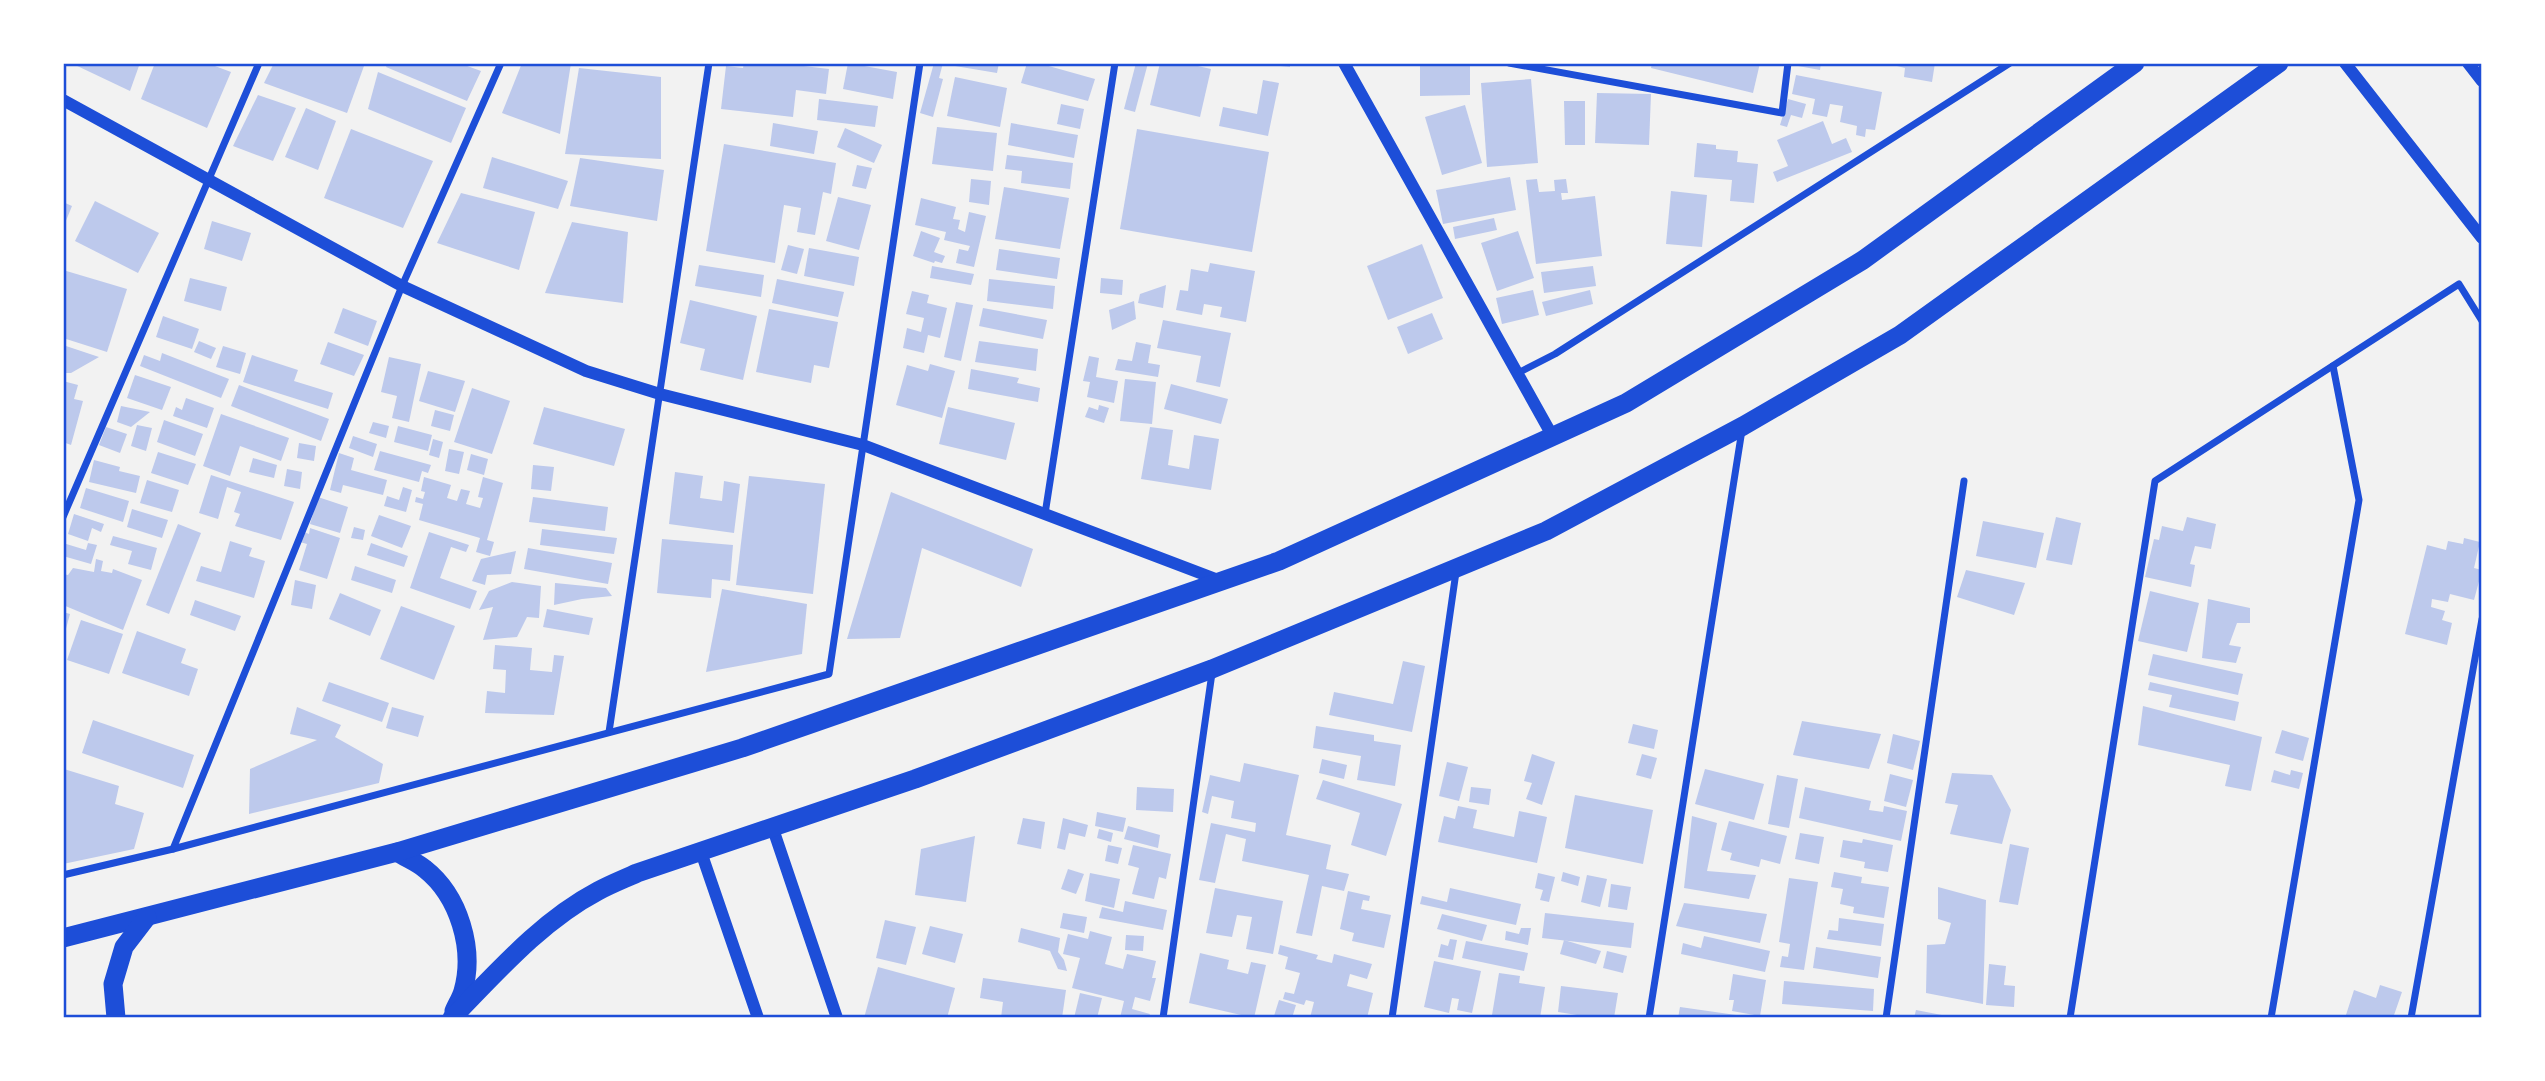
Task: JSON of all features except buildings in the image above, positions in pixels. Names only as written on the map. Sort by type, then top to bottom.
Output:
[{"type":"highway","points":[[63,937],[397,852],[742,748],[1279,561],[1626,403],[1863,260],[2135,63]]},
{"type":"highway","points":[[451,1018],[552,922],[597,891],[637,873],[915,779],[1212,669],[1546,531],[1743,426],[1900,335],[2279,63]]},
{"type":"highway","points":[[397,852],[425,869],[448,894],[462,924],[467,957],[463,991],[451,1018]]},
{"type":"highway","points":[[116,1018],[113,984],[124,947],[146,917]]},
{"type":"street","points":[[63,517],[260,63]]},
{"type":"street","points":[[173,849],[402,286],[501,63]]},
{"type":"street","points":[[609,732],[709,63]]},
{"type":"street","points":[[63,875],[173,849],[830,674],[920,63]]},
{"type":"street","points":[[1045,514],[1115,63]]},
{"type":"street","points":[[1345,63],[1553,437]]},
{"type":"street","points":[[1509,63],[1782,113],[1788,63]]},
{"type":"street","points":[[1518,373],[1555,354],[2010,63]]},
{"type":"street","points":[[2345,63],[2482,238]]},
{"type":"street","points":[[2469,63],[2482,81]]},
{"type":"street","points":[[63,100],[402,286],[586,371],[660,394],[863,444],[1222,581]]},
{"type":"street","points":[[2070,1018],[2155,481],[2459,284],[2482,321]]},
{"type":"street","points":[[2270,1018],[2359,500],[2333,366]]},
{"type":"street","points":[[1649,1018],[1743,426]]},
{"type":"street","points":[[1886,1018],[1964,481]]},
{"type":"street","points":[[1392,1018],[1456,570]]},
{"type":"street","points":[[2411,1018],[2482,619]]},
{"type":"street","points":[[1163,1018],[1212,669]]},
{"type":"street","points":[[772,826],[837,1018]]},
{"type":"street","points":[[701,852],[758,1018]]}]
